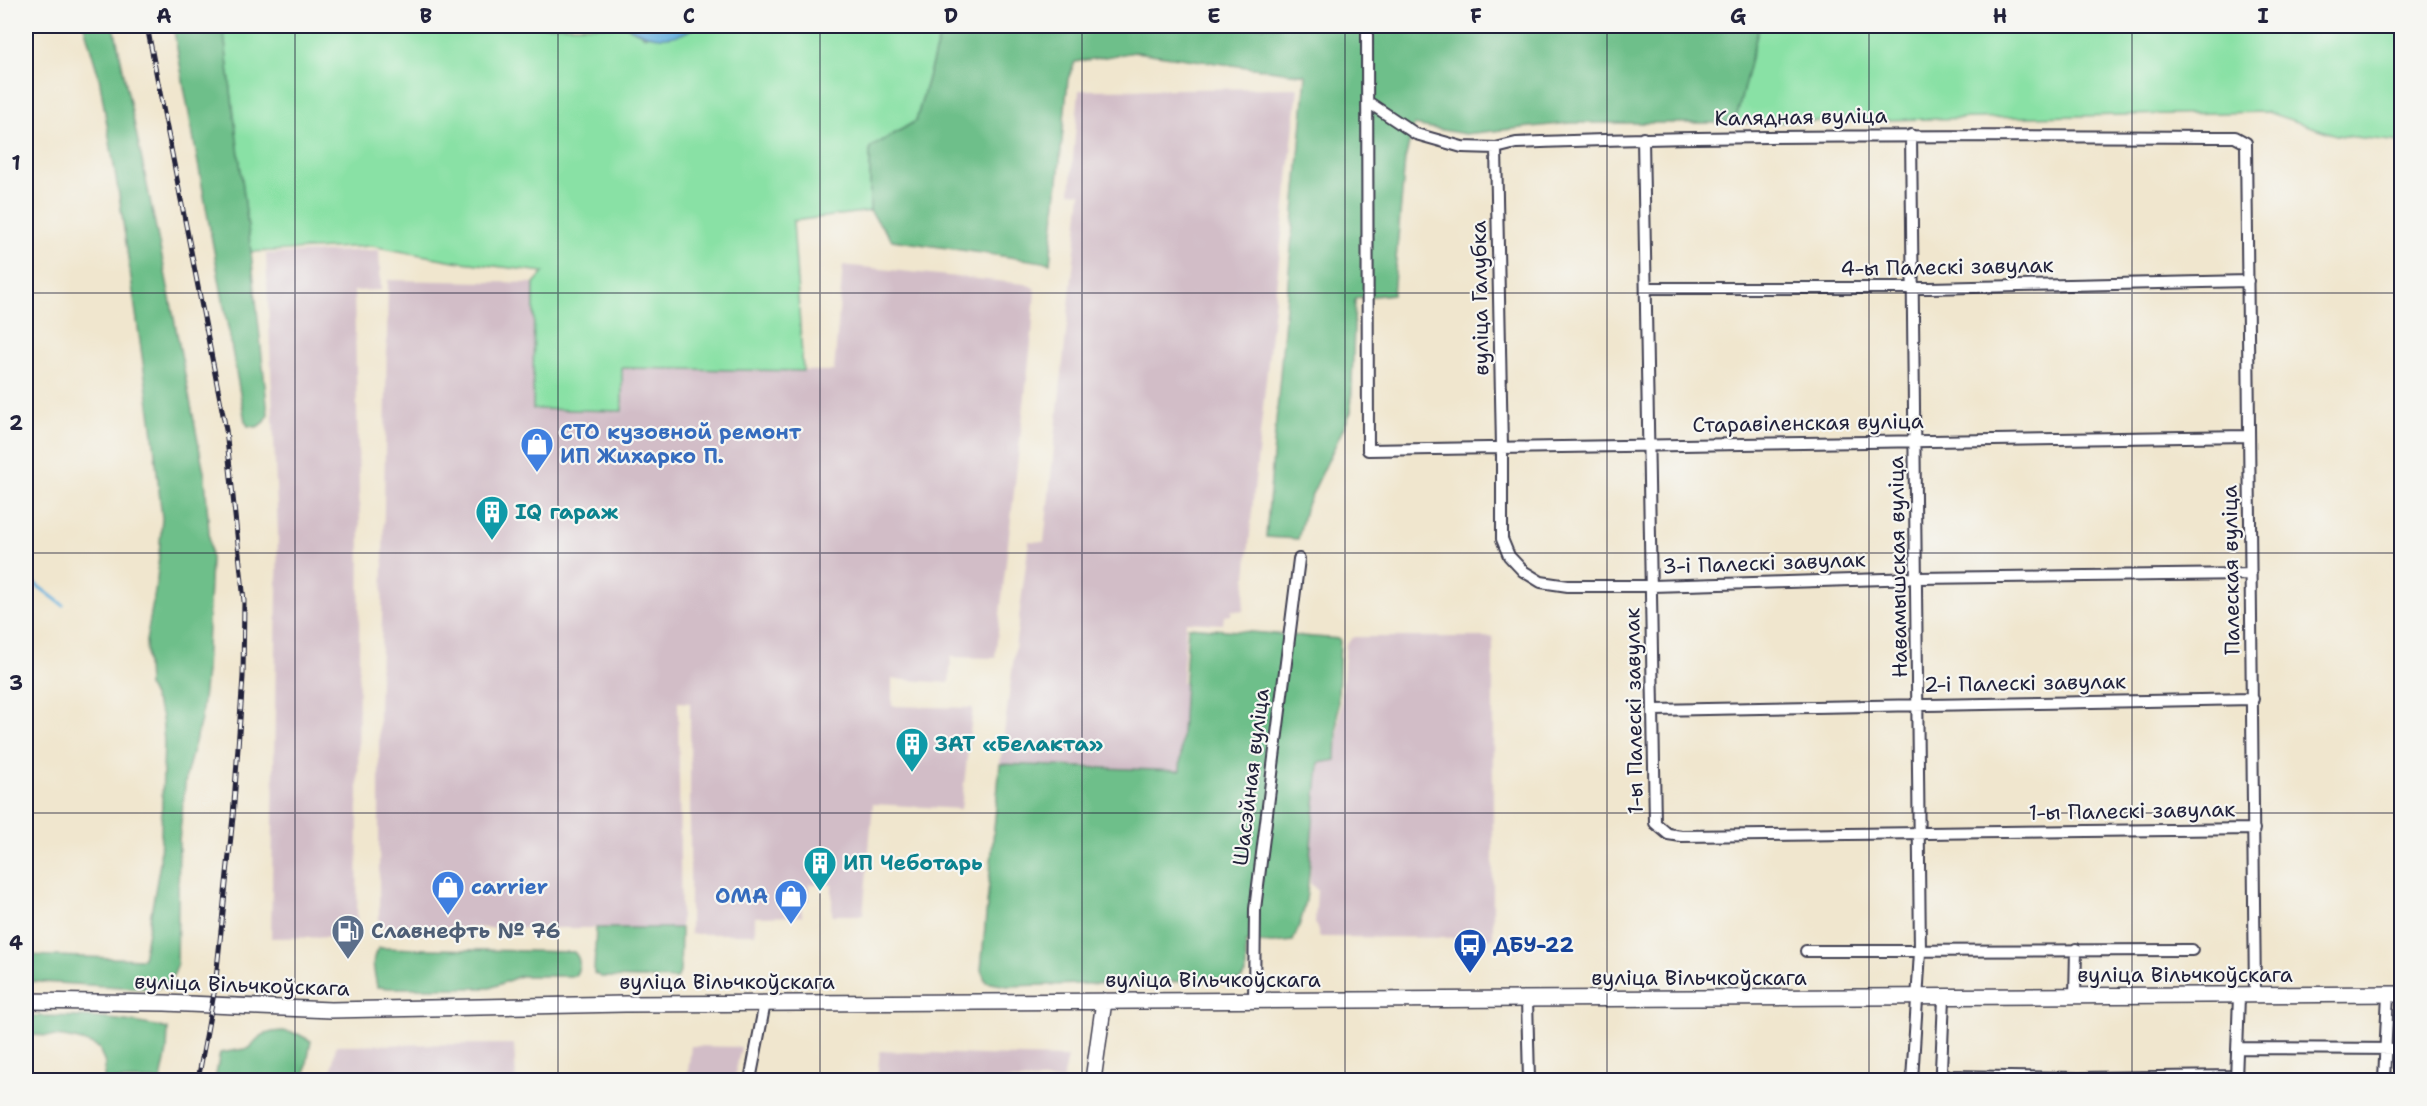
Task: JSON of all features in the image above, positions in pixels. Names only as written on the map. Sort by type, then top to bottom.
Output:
[{"type":"main road","name":"вуліца Вільчкоўскага","points":[[26,1001],[165,1003],[331,1010],[765,1003],[2395,994]]},
{"type":"main road","points":[[1093,1080],[1104,1002]]},
{"type":"street","points":[[1367,26],[1368,102]]},
{"type":"street","name":"Калядная вуліца","points":[[1368,102],[1416,134],[1462,147],[1496,148],[1516,143],[1642,138],[1911,135],[2235,137],[2246,143]]},
{"type":"street","name":"Старавіленская вуліца","points":[[1368,102],[1368,450],[2248,436]]},
{"type":"street","name":"Навамышская вуліца","points":[[1911,135],[1920,952],[1912,1080]]},
{"type":"street","name":"1-ы Палескі завулак","points":[[1642,138],[1647,288],[1655,823],[1668,834],[1693,836],[2254,830]]},
{"type":"street","name":"Палеская вуліца","points":[[2236,1078],[2237,1048],[2247,996],[2254,830],[2249,574],[2246,143]]},
{"type":"street","name":"вуліца Галубка","points":[[1496,148],[1502,447]]},
{"type":"street","name":"4-ы Палескі завулак","points":[[1647,288],[1913,288],[2248,281]]},
{"type":"street","name":"3-і Палескі завулак","points":[[1502,447],[1502,539],[1509,556],[1523,571],[1541,582],[1568,586],[1917,578],[2249,574]]},
{"type":"street","name":"Шасэйная вуліца","points":[[1254,1001],[1255,909],[1299,559]]},
{"type":"street","name":"2-і Палескі завулак","points":[[1654,710],[2253,699]]},
{"type":"street","points":[[2075,997],[2076,950]]},
{"type":"street","points":[[1806,951],[2192,950]]},
{"type":"street","points":[[2384,1080],[2386,1049],[2395,994]]},
{"type":"street","points":[[1944,998],[1941,1071],[1947,1077],[2236,1078]]},
{"type":"street","points":[[1527,999],[1529,1080]]},
{"type":"street","points":[[750,1080],[765,1003]]},
{"type":"street","points":[[2237,1048],[2402,1049]]},
{"type":"shaded area","points":[[1298,88],[1243,611],[1232,610],[1231,615],[1224,616],[1223,624],[1186,622],[1182,683],[1186,683],[1181,771],[1000,764],[1029,541],[1044,542],[1081,193],[1070,192],[1079,90]]},
{"type":"shaded area","points":[[379,250],[381,290],[354,291],[360,525],[357,937],[271,938],[278,532],[266,254]]},
{"type":"shaded area","points":[[843,265],[1025,284],[1035,288],[1032,335],[995,658],[951,657],[949,683],[892,679],[892,706],[973,708],[961,809],[873,804],[863,915],[832,915],[832,884],[809,884],[809,900],[801,901],[802,916],[755,917],[755,934],[690,934],[690,703],[678,702],[681,928],[379,928],[379,708],[388,280],[534,283],[533,408],[621,411],[622,368],[834,371]]},
{"type":"shaded area","points":[[1354,637],[1493,637],[1493,938],[1320,937],[1315,923],[1317,890],[1310,883],[1319,763],[1336,760],[1346,644]]},
{"type":"shaded area","points":[[514,1044],[516,1080],[330,1080],[336,1045]]},
{"type":"shaded area","points":[[691,1046],[741,1047],[734,1080],[687,1080]]},
{"type":"shaded area","points":[[880,1051],[1068,1057],[1063,1080],[877,1080]]},
{"type":"green space","points":[[84,26],[114,26],[205,477],[211,560],[206,671],[201,719],[186,776],[179,841],[177,966],[169,982],[152,989],[26,981],[26,955],[143,959],[160,863],[164,742],[162,716],[148,686],[146,641],[157,580],[162,518],[152,426],[120,201],[99,77]]},
{"type":"green space","points":[[173,26],[223,26],[268,414],[265,422],[257,427],[248,426],[245,421]]},
{"type":"green space","points":[[223,26],[626,26],[645,36],[693,29],[697,26],[937,26],[941,31],[916,121],[870,148],[870,211],[793,221],[803,371],[622,368],[622,411],[533,409],[534,283],[544,272],[454,261],[372,246],[251,252]]},
{"type":"green space","points":[[937,26],[1759,26],[1735,123],[1570,123],[1465,134],[1414,125],[1405,159],[1393,294],[1355,298],[1351,412],[1305,509],[1298,539],[1266,537],[1306,75],[1135,52],[1075,62],[1068,79],[1050,263],[892,240],[870,211],[870,148],[916,121],[941,31]]},
{"type":"green space","points":[[1759,26],[2401,26],[2401,142],[2336,135],[2267,112],[1735,123]]},
{"type":"green space","points":[[1188,627],[1340,639],[1336,760],[1319,763],[1307,894],[1293,941],[1246,942],[1246,974],[1240,980],[1007,986],[986,982],[981,970],[1000,764],[1180,771]]},
{"type":"green space","points":[[596,928],[681,928],[680,972],[677,979],[601,977],[594,973]]},
{"type":"green space","points":[[379,948],[574,952],[579,964],[575,976],[520,976],[490,988],[377,987],[373,961]]},
{"type":"green space","points":[[26,1016],[115,1020],[168,1029],[167,1051],[161,1080],[104,1080],[105,1064],[99,1048],[72,1038],[26,1035]]},
{"type":"green space","points":[[283,1031],[298,1034],[311,1041],[304,1080],[215,1080],[220,1053],[250,1048],[264,1035]]},
{"type":"water","points":[[626,26],[697,26],[679,35],[661,37],[643,34]]},
{"type":"waterway","points":[[26,577],[63,605]]},
{"type":"railway","points":[[147,26],[226,430],[244,601],[243,677],[233,817],[215,988],[198,1080]]},
{"type":"place","name":"СТО кузовной ремонт ИП Жихарко П.","points":[[537,473]]},
{"type":"place","name":"IQ гараж","points":[[492,541]]},
{"type":"place","name":"ЗАТ «Белакта»","points":[[912,773]]},
{"type":"place","name":"ИП Чеботарь","points":[[820,892]]},
{"type":"place","name":"carrier","points":[[448,916]]},
{"type":"place","name":"ОМА","points":[[791,925]]},
{"type":"place","name":"Славнефть № 76","points":[[348,960]]},
{"type":"place","name":"ДБУ-22","points":[[1470,974]]}]
